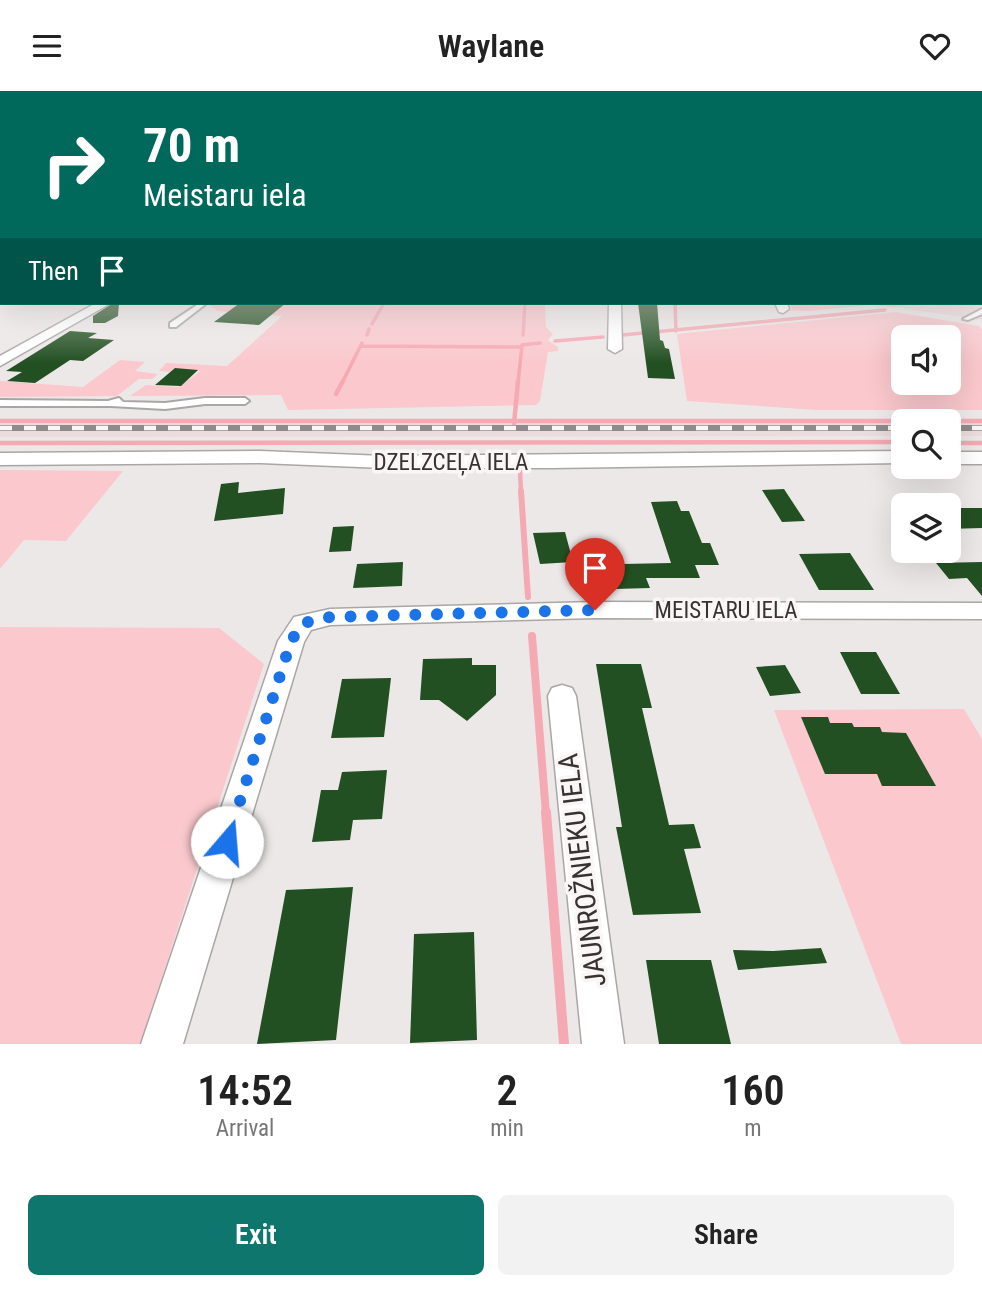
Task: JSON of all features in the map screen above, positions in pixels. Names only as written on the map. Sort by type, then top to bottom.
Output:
[{"type":"street","points":[[0,362],[101,305]]},
{"type":"street","points":[[615,305],[619,349]]},
{"type":"street","name":"DZELZCEĻA IELA","points":[[0,459],[260,457],[384,462],[552,462],[891,457]]},
{"type":"street","points":[[961,458],[982,458]]},
{"type":"street","name":"MEISTARU IELA","points":[[162,1044],[291,641],[303,623],[330,617],[595,610],[982,611]]},
{"type":"street","name":"JAUNROŽNIEKU IELA","points":[[562,696],[603,1044]]},
{"type":"lane","points":[[173,325],[201,305]]},
{"type":"lane","points":[[966,319],[982,311]]},
{"type":"lane","points":[[0,403],[116,402],[165,406],[205,401],[245,401]]},
{"type":"shaded area","points":[[209,305],[545,305],[546,327],[553,334],[548,340],[558,347],[558,351],[548,352],[540,401],[536,405],[288,410],[281,395],[130,396],[146,385],[178,387],[201,371],[175,368],[170,372],[159,371],[166,363],[227,366],[282,316],[218,311]]},
{"type":"shaded area","points":[[791,305],[872,305],[808,311],[792,310]]},
{"type":"shaded area","points":[[872,305],[914,305],[893,307]]},
{"type":"shaded area","points":[[982,305],[982,320],[893,307]]},
{"type":"shaded area","points":[[896,312],[979,326],[982,329],[982,410],[816,410],[687,401],[677,334]]},
{"type":"shaded area","points":[[120,360],[145,362],[135,371],[158,374],[152,379],[139,379],[117,396],[0,397],[0,381],[83,387]]},
{"type":"shaded area","points":[[891,423],[891,436],[0,437],[0,424]]},
{"type":"shaded area","points":[[961,423],[982,423],[982,436],[961,436]]},
{"type":"shaded area","points":[[0,470],[123,471],[66,541],[24,540],[0,569]]},
{"type":"shaded area","points":[[0,627],[219,628],[264,664],[140,1044],[0,1044]]},
{"type":"shaded area","points":[[964,709],[982,739],[982,1044],[901,1044],[774,710]]},
{"type":"building","points":[[110,305],[119,305],[118,316],[105,323],[93,323],[93,316]]},
{"type":"building","points":[[237,305],[284,305],[259,325],[214,322]]},
{"type":"building","points":[[638,305],[657,305],[660,340],[665,348],[669,349],[675,379],[648,378]]},
{"type":"building","points":[[70,331],[97,333],[88,338],[114,340],[83,361],[70,360],[35,383],[7,381],[22,372],[6,371]]},
{"type":"building","points":[[175,368],[198,370],[181,386],[155,385]]},
{"type":"building","points":[[239,482],[238,493],[285,488],[283,514],[214,521],[221,484]]},
{"type":"building","points":[[784,489],[805,521],[782,522],[762,490]]},
{"type":"building","points":[[677,501],[681,511],[689,511],[702,543],[710,543],[719,565],[695,565],[700,578],[646,578],[650,588],[579,590],[574,565],[671,563],[651,502]]},
{"type":"building","points":[[961,508],[982,508],[982,528],[961,529]]},
{"type":"building","points":[[354,526],[351,551],[329,552],[333,527]]},
{"type":"building","points":[[565,532],[573,562],[540,564],[533,533]]},
{"type":"building","points":[[850,553],[874,590],[819,590],[799,554]]},
{"type":"building","points":[[403,562],[402,586],[353,588],[357,564]]},
{"type":"building","points":[[982,562],[982,596],[967,578],[949,579],[936,563]]},
{"type":"building","points":[[840,652],[876,652],[900,694],[861,694]]},
{"type":"building","points":[[472,658],[472,665],[496,665],[496,695],[467,721],[439,700],[420,700],[423,659]]},
{"type":"building","points":[[596,664],[641,664],[652,708],[642,708],[669,825],[694,824],[701,848],[684,849],[701,913],[633,915],[616,827],[622,827]]},
{"type":"building","points":[[785,665],[801,693],[770,696],[756,667]]},
{"type":"building","points":[[391,678],[384,737],[331,738],[342,679]]},
{"type":"building","points":[[801,717],[828,717],[830,723],[852,723],[854,727],[880,727],[882,732],[906,733],[936,786],[882,786],[877,774],[825,774]]},
{"type":"building","points":[[387,770],[382,819],[353,820],[350,840],[312,842],[321,790],[338,790],[342,772]]},
{"type":"building","points":[[353,887],[336,1040],[257,1044],[286,890]]},
{"type":"building","points":[[474,932],[477,1040],[410,1043],[414,934]]},
{"type":"building","points":[[821,948],[827,963],[738,970],[733,950],[773,951]]},
{"type":"building","points":[[646,960],[711,960],[731,1044],[659,1044]]},
{"type":"waterway","points":[[372,324],[383,305]]},
{"type":"waterway","points":[[523,335],[525,305]]},
{"type":"waterway","points":[[675,305],[676,330]]},
{"type":"waterway","points":[[676,330],[885,310]]},
{"type":"waterway","points":[[367,335],[369,329]]},
{"type":"waterway","points":[[622,335],[676,330]]},
{"type":"waterway","points":[[555,341],[603,337]]},
{"type":"waterway","points":[[343,381],[362,343]]},
{"type":"waterway","points":[[522,347],[540,343]]},
{"type":"waterway","points":[[361,346],[522,347]]},
{"type":"waterway","points":[[518,383],[522,347]]},
{"type":"waterway","points":[[336,394],[343,381]]},
{"type":"waterway","points":[[514,421],[518,381]]},
{"type":"waterway","points":[[0,421],[514,421]]},
{"type":"waterway","points":[[514,421],[982,421]]},
{"type":"waterway","points":[[0,443],[891,442]]},
{"type":"waterway","points":[[961,443],[982,443]]},
{"type":"waterway","points":[[520,471],[521,492]]},
{"type":"waterway","points":[[521,491],[528,597]]},
{"type":"waterway","points":[[532,636],[546,814]]},
{"type":"waterway","points":[[546,812],[564,1044]]},
{"type":"railway","points":[[0,428],[891,428]]},
{"type":"railway","points":[[961,428],[982,428]]},
{"type":"route","points":[[227,842],[291,641],[303,623],[330,617],[595,610]]}]
